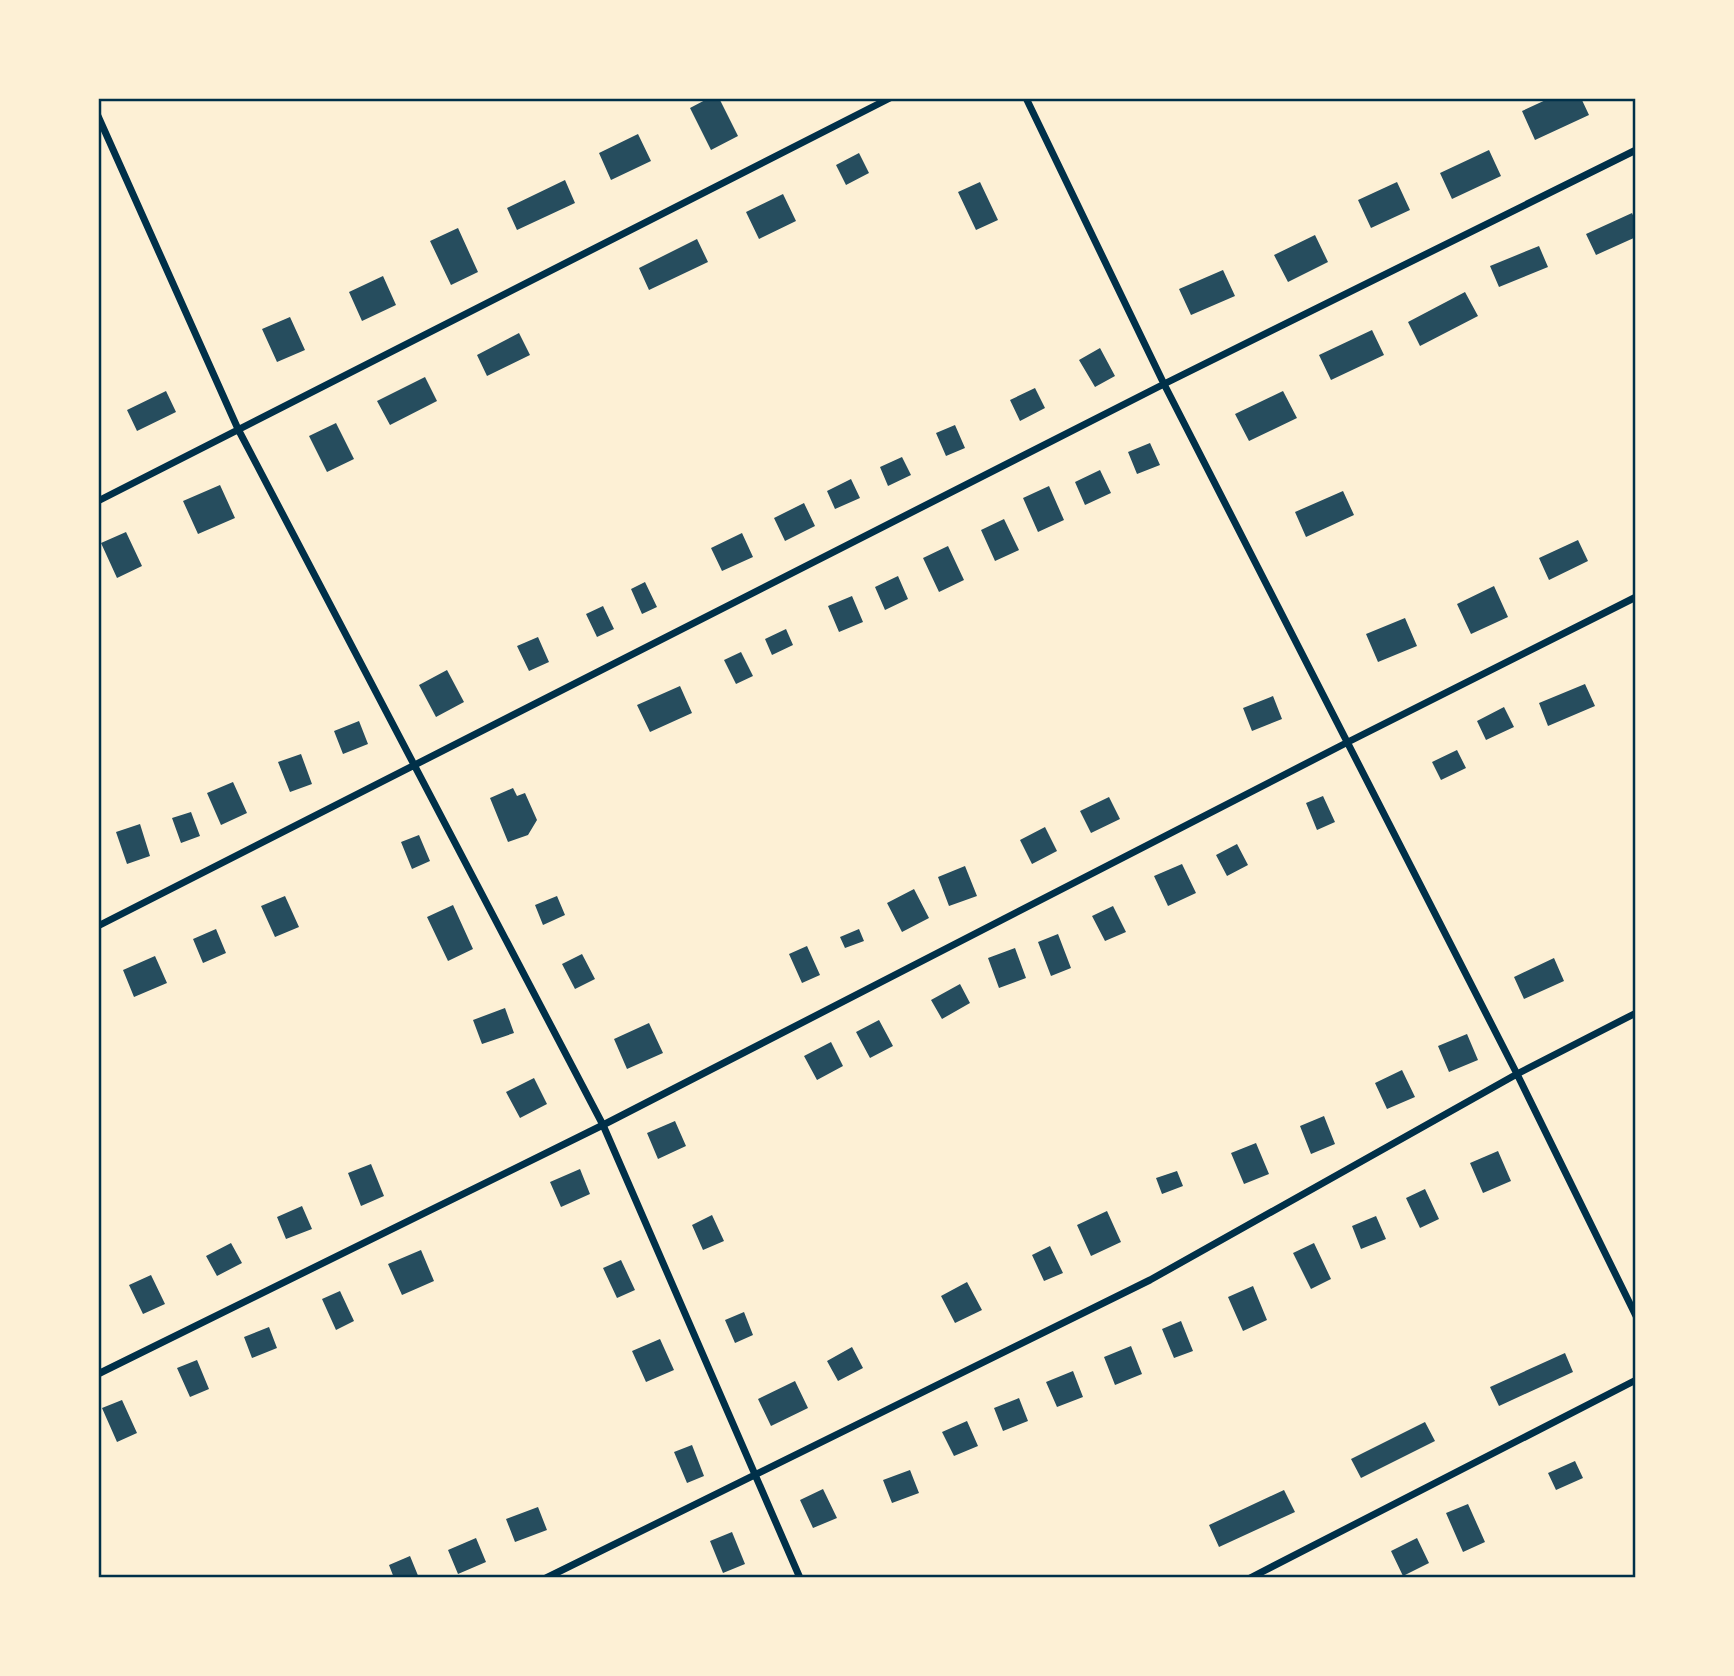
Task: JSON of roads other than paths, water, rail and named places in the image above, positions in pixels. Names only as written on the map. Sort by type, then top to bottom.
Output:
[{"type":"street","points":[[98,501],[890,98]]},
{"type":"street","points":[[1026,98],[1164,384],[1517,1073],[1636,1316]]},
{"type":"street","points":[[98,116],[238,429],[603,1125],[800,1578]]},
{"type":"street","points":[[98,926],[1164,384],[1636,150]]},
{"type":"street","points":[[98,1374],[603,1125],[1636,597]]},
{"type":"street","points":[[546,1578],[1150,1280],[1517,1073],[1636,1013]]},
{"type":"street","points":[[1250,1578],[1636,1380]]}]
